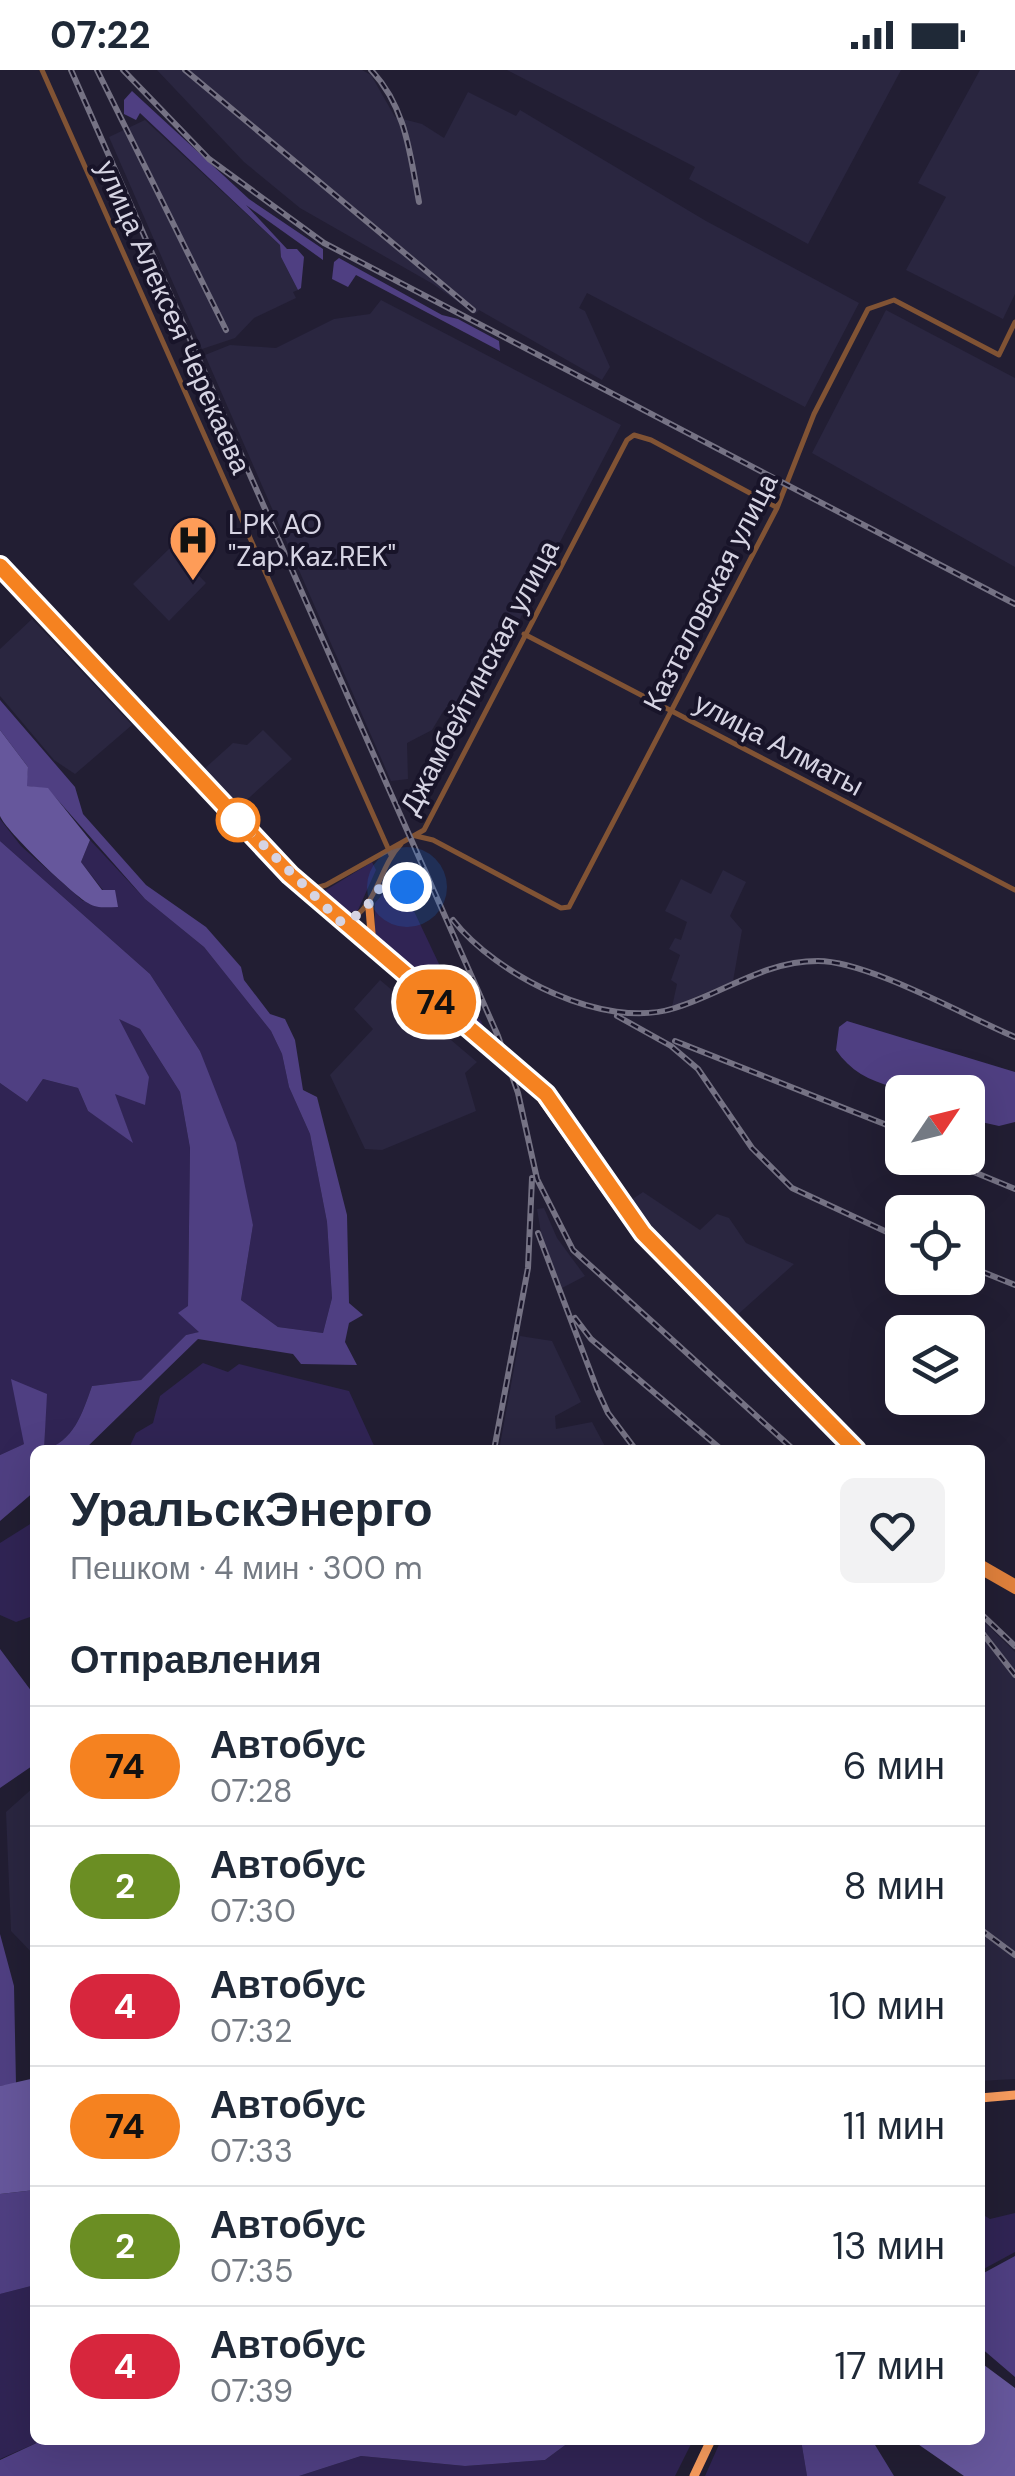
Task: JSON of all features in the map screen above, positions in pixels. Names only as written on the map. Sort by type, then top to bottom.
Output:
[{"type":"highway","points":[[985,2098],[1015,2096]]},
{"type":"highway","points":[[694,2476],[709,2445]]},
{"type":"main road","points":[[0,566],[306,890],[524,1076],[554,1111],[638,1237],[847,1445]]},
{"type":"main road","points":[[369,903],[372,939],[380,956]]},
{"type":"main road","points":[[985,1569],[1015,1586]]},
{"type":"street","name":"улица Алексея Черекаева","points":[[42,70],[390,855]]},
{"type":"street","name":"Казталовская улица","points":[[416,836],[433,840],[562,908],[574,900],[777,508],[814,414],[857,326],[874,303],[894,300],[999,355],[1015,322]]},
{"type":"street","name":"Джамбейтинская улица","points":[[306,890],[326,886],[387,847],[416,836],[428,822],[619,451],[630,437],[640,436],[777,508]]},
{"type":"street","name":"улица Алматы","points":[[524,634],[1015,890]]},
{"type":"street","points":[[342,923],[369,903],[390,855],[402,843]]},
{"type":"street","points":[[374,890],[390,880],[407,887]]},
{"type":"shaded area","points":[[157,70],[362,70],[371,75],[395,117],[422,124],[444,138],[468,92],[516,116],[520,110],[706,221],[859,303],[805,407],[587,293],[579,308],[585,311],[610,367],[602,380],[479,310],[475,314],[433,284],[300,208],[244,162]]},
{"type":"shaded area","points":[[507,70],[901,70],[808,244],[689,179],[695,167]]},
{"type":"shaded area","points":[[980,70],[1015,70],[1015,294],[1003,319],[906,270],[946,197],[918,183]]},
{"type":"shaded area","points":[[132,91],[249,199],[323,249],[323,260],[246,205],[287,249],[297,249],[304,257],[301,288],[298,290],[281,257],[280,245],[140,113],[136,120],[124,114],[124,100]]},
{"type":"shaded area","points":[[145,120],[280,245],[281,257],[298,290],[293,292],[296,298],[254,318],[235,338],[202,349],[109,137]]},
{"type":"shaded area","points":[[339,258],[442,315],[458,319],[499,341],[500,351],[356,275],[348,287],[332,279],[334,262]]},
{"type":"shaded area","points":[[381,300],[621,425],[465,724],[444,710],[432,730],[407,743],[408,779],[391,781],[205,355],[230,345],[276,348],[334,319],[370,314]]},
{"type":"shaded area","points":[[886,310],[1015,378],[1015,567],[812,453]]},
{"type":"shaded area","points":[[171,547],[206,583],[169,621],[133,584]]},
{"type":"shaded area","points":[[32,619],[132,725],[75,774],[54,760],[0,696],[0,649]]},
{"type":"shaded area","points":[[0,700],[75,787],[83,814],[146,885],[206,927],[241,967],[244,980],[270,1014],[285,1019],[295,1040],[303,1090],[317,1097],[347,1215],[349,1303],[363,1315],[349,1323],[345,1342],[357,1365],[301,1364],[293,1354],[198,1339],[89,1445],[56,1445],[70,1433],[92,1386],[141,1380],[186,1335],[199,1332],[178,1313],[188,1306],[190,1148],[180,1092],[140,1029],[119,1019],[149,1077],[145,1105],[115,1094],[133,1143],[88,1111],[78,1088],[43,1079],[27,1102],[0,1083],[0,841],[150,974],[200,1051],[236,1143],[253,1225],[241,1300],[278,1327],[323,1333],[332,1298],[327,1222],[310,1134],[271,1031],[204,947],[145,899],[48,789],[26,786],[28,767],[0,730]]},
{"type":"shaded area","points":[[0,730],[28,767],[27,786],[48,788],[90,840],[81,862],[102,890],[115,890],[118,907],[88,903],[40,862],[5,824],[0,816]]},
{"type":"shaded area","points":[[263,730],[292,759],[240,806],[203,770],[233,743],[247,745]]},
{"type":"shaded area","points":[[0,819],[21,846],[83,901],[103,890],[81,862],[90,840],[145,899],[204,947],[271,1031],[310,1134],[327,1222],[332,1298],[323,1333],[278,1327],[241,1300],[253,1225],[200,1051],[150,974],[0,841]]},
{"type":"shaded area","points":[[372,862],[376,870],[358,910],[341,915],[325,901],[326,890]]},
{"type":"shaded area","points":[[723,870],[746,882],[730,916],[742,930],[733,981],[672,1007],[677,984],[671,980],[680,955],[669,949],[675,938],[681,940],[687,922],[665,911],[681,879],[711,894]]},
{"type":"shaded area","points":[[392,883],[403,888],[439,964],[435,974],[481,1021],[489,1037],[381,943],[375,932],[375,903]]},
{"type":"shaded area","points":[[380,980],[477,1062],[465,1073],[476,1111],[382,1150],[365,1149],[330,1075],[373,1029],[354,1009]]},
{"type":"shaded area","points":[[118,1018],[140,1029],[180,1092],[190,1148],[188,1307],[200,1332],[186,1335],[141,1380],[92,1386],[70,1433],[56,1445],[44,1445],[46,1394],[24,1444],[0,1455],[0,1083],[27,1102],[43,1079],[78,1088],[88,1111],[132,1141],[114,1093]]},
{"type":"shaded area","points":[[847,1021],[1015,1072],[1015,1122],[999,1126],[985,1123],[985,1075],[885,1075],[885,1084],[862,1075],[836,1050],[839,1027]]},
{"type":"shaded area","points":[[643,1192],[700,1230],[717,1214],[729,1218],[746,1243],[794,1264],[735,1317],[628,1202]]},
{"type":"shaded area","points":[[544,1208],[557,1238],[585,1276],[562,1288],[543,1245],[537,1209]]},
{"type":"shaded area","points":[[520,1336],[552,1341],[581,1402],[555,1416],[556,1429],[592,1422],[604,1445],[500,1445]]},
{"type":"shaded area","points":[[203,1363],[228,1372],[239,1364],[349,1391],[374,1445],[130,1445],[136,1433],[153,1423],[160,1396]]},
{"type":"shaded area","points":[[11,1379],[47,1394],[44,1445],[30,1445],[30,1495],[0,1521],[0,1455],[24,1444]]},
{"type":"shaded area","points":[[30,1524],[30,1617],[16,1622],[0,1615],[0,1543]]},
{"type":"shaded area","points":[[985,1623],[1015,1652],[1015,2079],[985,2081]]},
{"type":"shaded area","points":[[0,1649],[30,1689],[30,1767],[0,1788]]},
{"type":"shaded area","points":[[30,1790],[30,1951],[11,1931],[6,1812]]},
{"type":"shaded area","points":[[0,1934],[14,1986],[16,2084],[0,2086]]},
{"type":"shaded area","points":[[30,2079],[30,2191],[0,2194],[0,2086]]},
{"type":"shaded area","points":[[30,2191],[30,2286],[0,2294],[0,2194]]},
{"type":"shaded area","points":[[1015,2213],[1015,2252],[985,2268],[985,2216],[990,2219]]},
{"type":"shaded area","points":[[1015,2256],[1015,2377],[985,2351],[985,2272]]},
{"type":"shaded area","points":[[30,2286],[32,2445],[0,2459],[0,2294]]},
{"type":"shaded area","points":[[985,2366],[1015,2388],[1015,2476],[964,2476],[919,2445],[985,2445]]},
{"type":"shaded area","points":[[32,2445],[565,2445],[545,2460],[465,2466],[361,2456],[299,2476],[0,2476],[0,2460]]},
{"type":"shaded area","points":[[565,2445],[690,2445],[675,2476],[299,2476],[361,2456],[465,2466],[545,2460]]},
{"type":"shaded area","points":[[719,2445],[802,2445],[807,2476],[705,2476]]},
{"type":"shaded area","points":[[802,2445],[875,2445],[894,2476],[807,2476]]},
{"type":"railway","points":[[71,70],[498,1036],[518,1093],[537,1179],[573,1250],[788,1445]]},
{"type":"railway","points":[[97,70],[226,330]]},
{"type":"railway","points":[[123,70],[209,159],[324,243],[1015,604]]},
{"type":"railway","points":[[185,70],[473,310]]},
{"type":"railway","points":[[371,70],[399,115],[419,202]]},
{"type":"railway","points":[[453,920],[472,941],[523,978],[585,1005],[616,1012],[647,1013],[675,1008],[780,966],[818,961],[839,963],[889,980],[1015,1037]]},
{"type":"railway","points":[[617,1016],[671,1046],[698,1069],[752,1148],[792,1188],[885,1231]]},
{"type":"railway","points":[[675,1041],[885,1124]]},
{"type":"railway","points":[[981,1175],[1015,1189]]},
{"type":"railway","points":[[495,1445],[528,1268],[532,1178]]},
{"type":"railway","points":[[538,1233],[597,1389],[608,1413],[632,1445]]},
{"type":"railway","points":[[985,1273],[1015,1285]]},
{"type":"railway","points":[[575,1318],[591,1339],[716,1445]]},
{"type":"railway","points":[[985,1618],[1015,1646]]},
{"type":"railway","points":[[985,1636],[1015,1675]]},
{"type":"railway","points":[[985,1933],[1015,1955]]},
{"type":"bus line","name":"74","points":[[0,566],[290,875],[380,956],[546,1094],[632,1219],[662,1255],[851,1445]]},
{"type":"place","name":"LPK AO \"Zap.Kaz.REK\"","points":[[193,582]]},
{"type":"route","points":[[238,820],[342,923],[363,912],[374,890],[384,882],[397,880],[407,887]]}]
